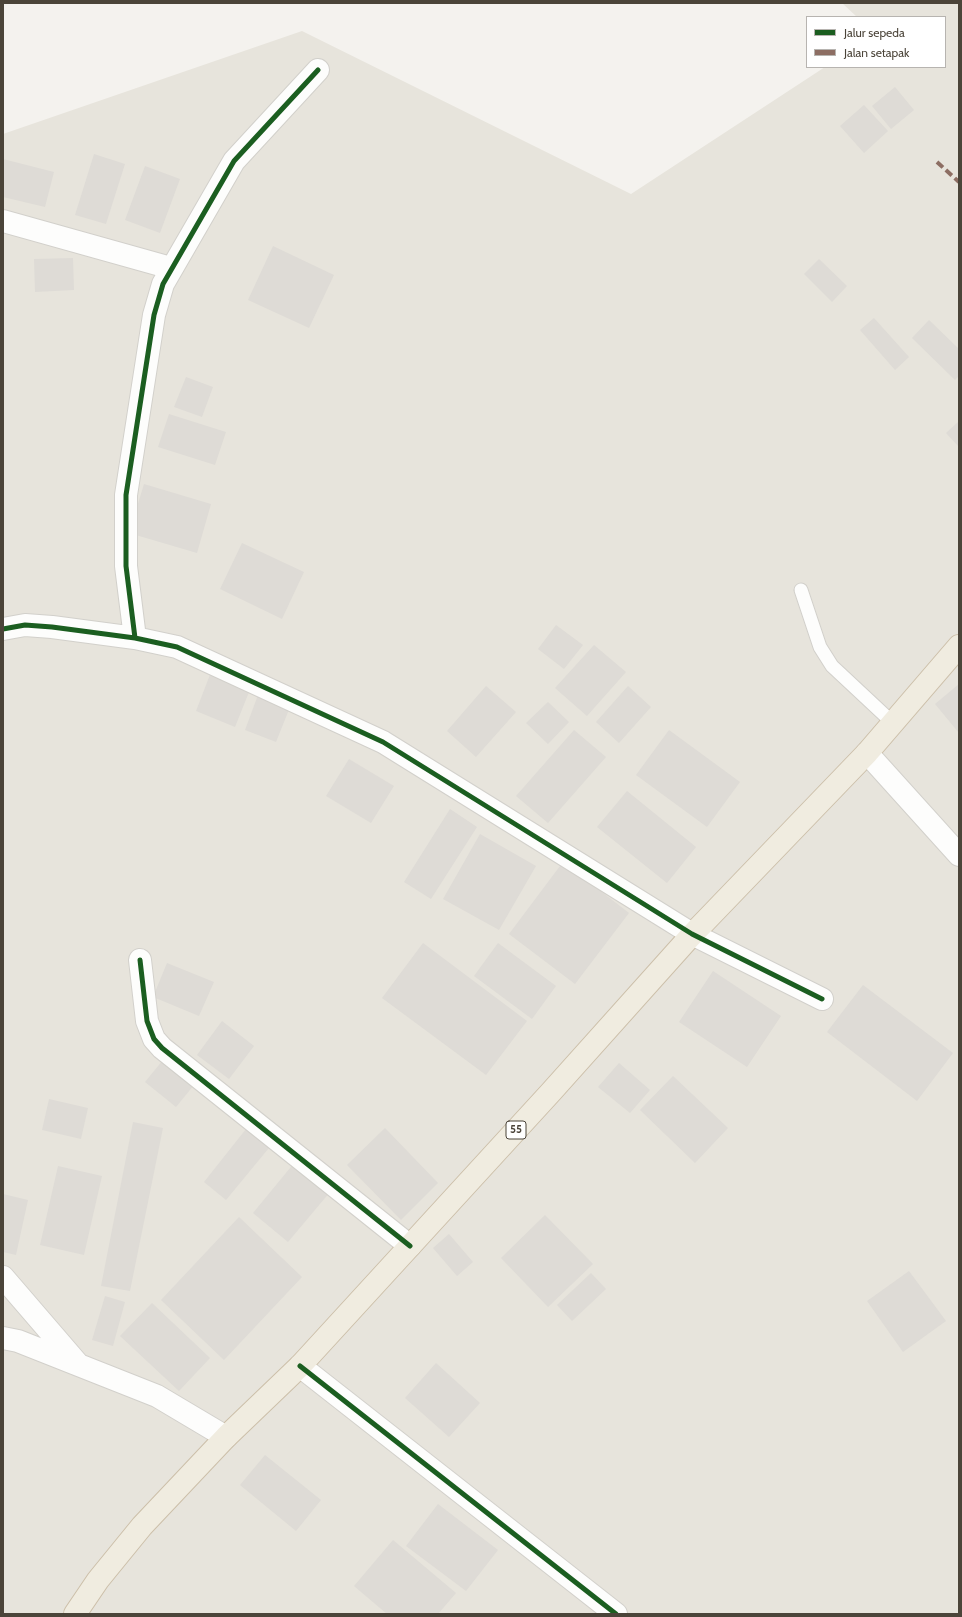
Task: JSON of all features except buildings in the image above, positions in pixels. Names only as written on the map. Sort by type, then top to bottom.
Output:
[{"type":"highway","name":"55","points":[[74,1614],[98,1580],[142,1526],[226,1437],[300,1366],[692,934],[867,753],[959,646]]},
{"type":"street","points":[[134,638],[126,566],[126,494],[154,314],[163,284],[234,162],[318,70]]},
{"type":"street","points":[[3,220],[171,268]]},
{"type":"street","points":[[3,629],[26,626],[52,627],[134,638],[177,647],[383,742],[692,934],[822,999]]},
{"type":"street","points":[[867,753],[959,855]]},
{"type":"street","points":[[140,960],[147,1021],[154,1039],[162,1048],[410,1246]]},
{"type":"street","points":[[3,1277],[80,1366]]},
{"type":"street","points":[[3,1338],[18,1341],[157,1396],[226,1437]]},
{"type":"street","points":[[300,1366],[616,1614]]},
{"type":"lane","points":[[801,590],[820,647],[832,666],[893,723]]},
{"type":"shaded area","points":[[842,3],[959,3],[959,1614],[3,1614],[3,134],[302,31],[631,194],[823,68],[946,68],[946,16],[856,16]]},
{"type":"marked path","points":[[937,162],[959,182]]},
{"type":"cycle path","points":[[135,638],[126,566],[126,495],[154,315],[163,284],[234,161],[318,70]]},
{"type":"cycle path","points":[[3,629],[25,625],[52,627],[135,638],[177,647],[383,742],[692,934],[822,999]]},
{"type":"cycle path","points":[[140,960],[147,1021],[154,1039],[162,1048],[410,1246]]},
{"type":"cycle path","points":[[300,1366],[616,1614]]}]
